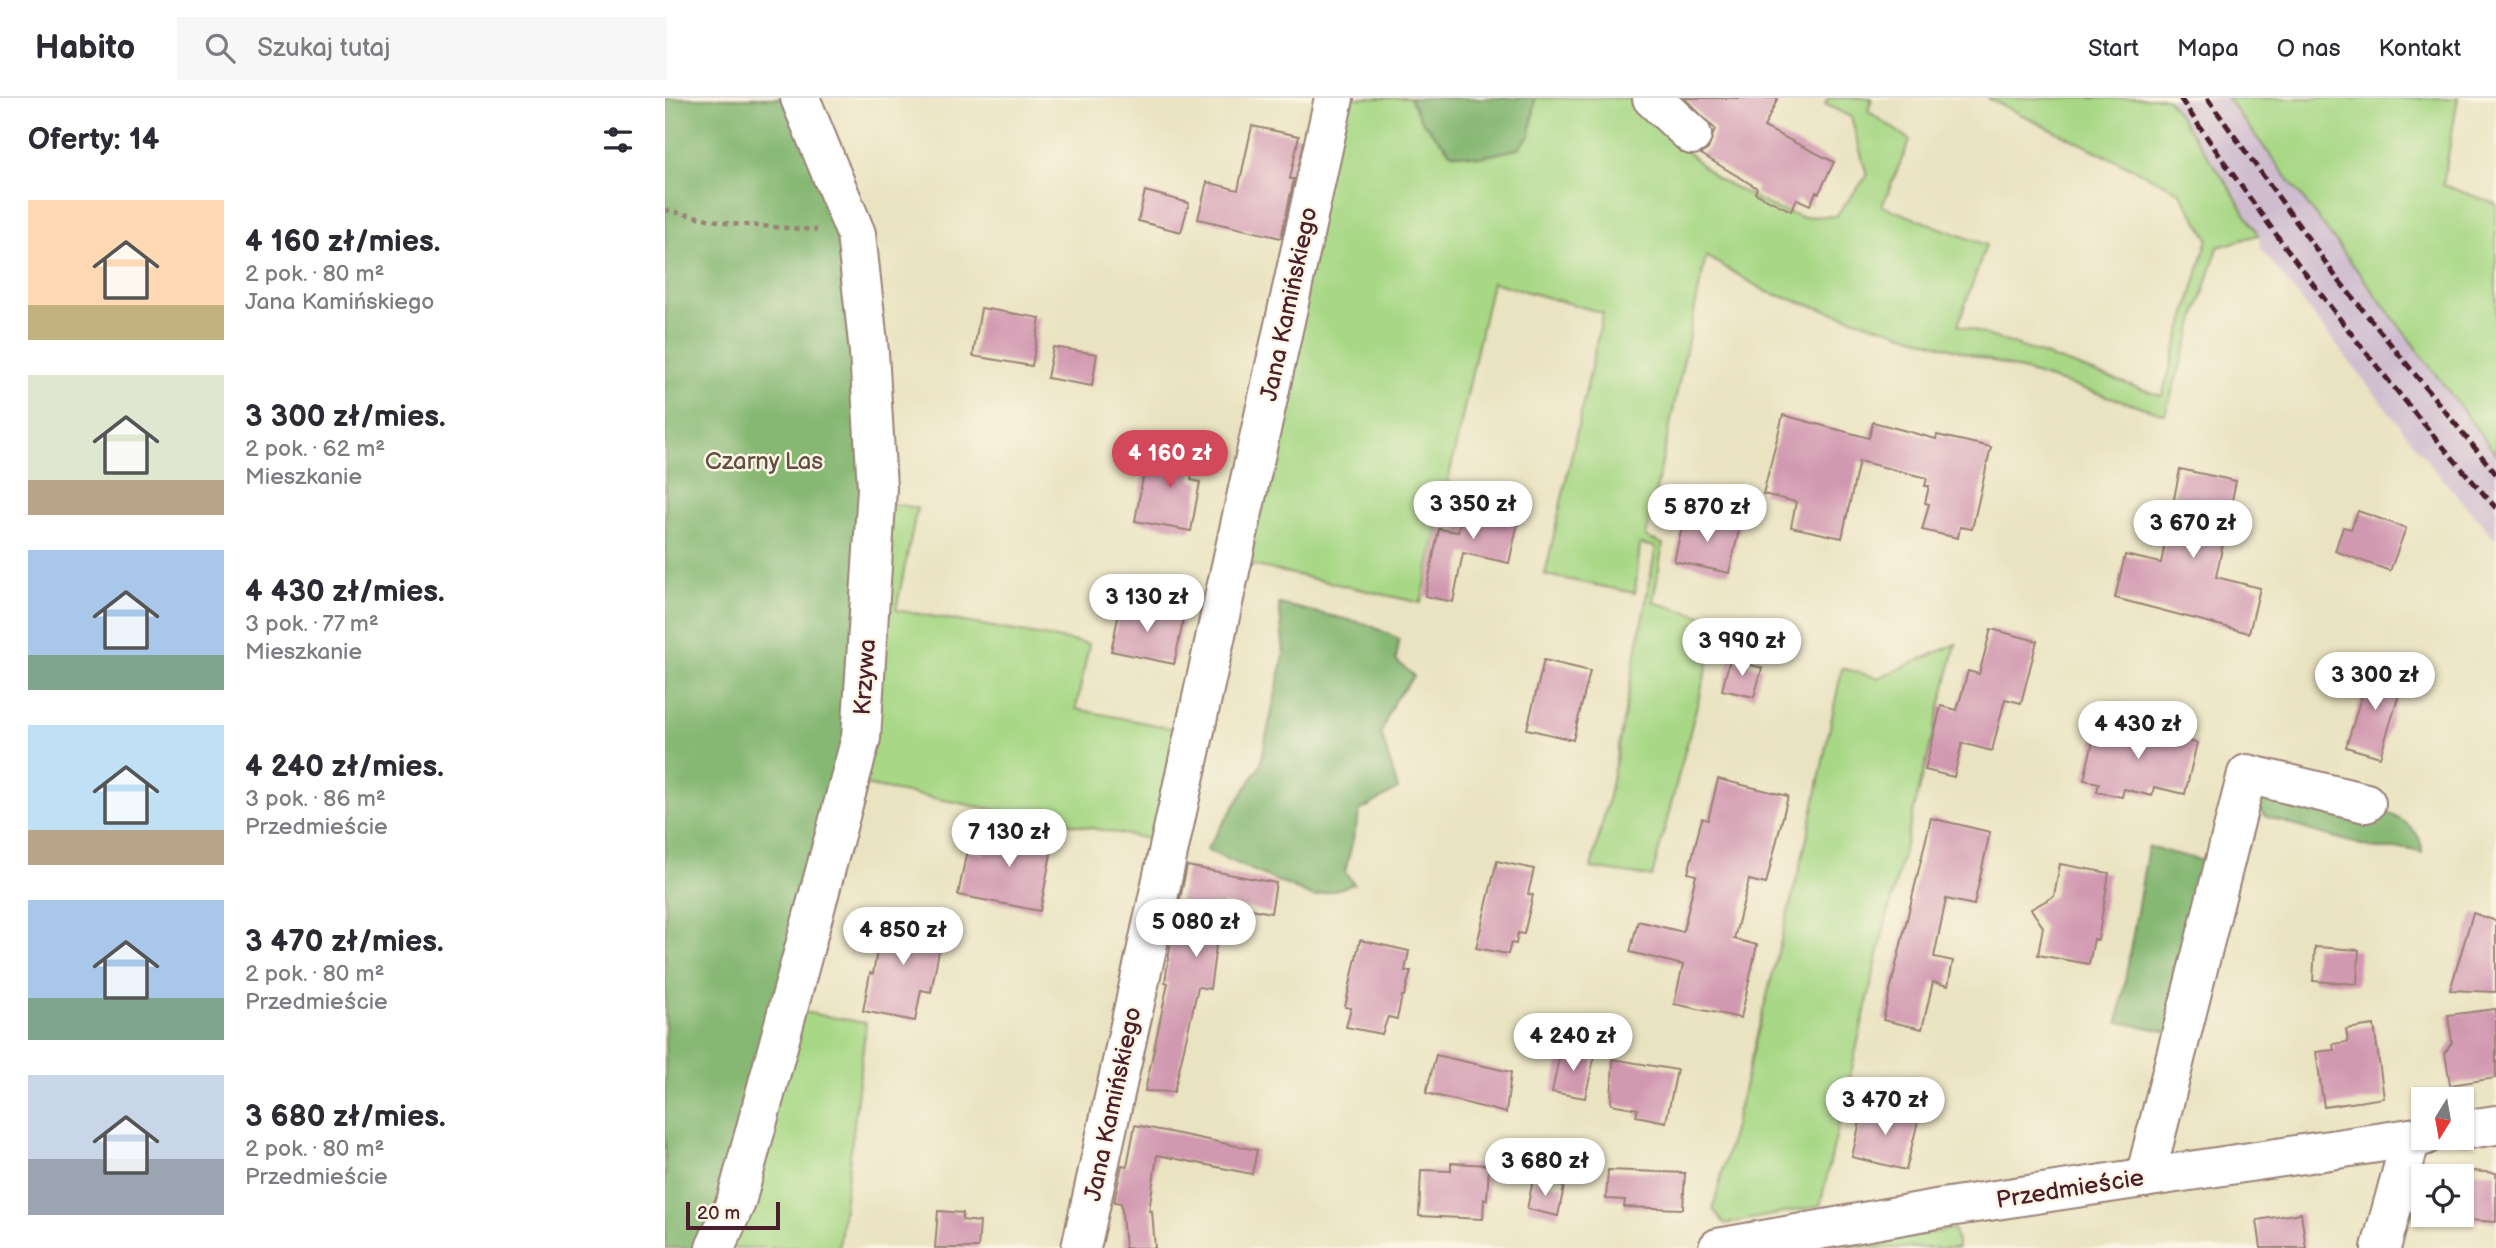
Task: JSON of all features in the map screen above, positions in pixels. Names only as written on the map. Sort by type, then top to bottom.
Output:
[{"type":"street","name":"Krzywa","points":[[715,1248],[736,1202],[861,738],[877,488],[869,352],[856,233],[800,98]]},
{"type":"street","name":"Jana Kamińskiego","points":[[1081,1248],[1334,98]]},
{"type":"street","points":[[1652,98],[1692,135]]},
{"type":"street","points":[[2145,1178],[2246,774],[2366,803]]},
{"type":"street","points":[[2475,1128],[2496,1125]]},
{"type":"street","name":"Przedmieście","points":[[1718,1248],[1942,1208],[2411,1138]]},
{"type":"street","points":[[2381,1248],[2413,1150]]},
{"type":"path","points":[[665,210],[731,224],[856,233]]},
{"type":"shaded area","points":[[2167,98],[2227,98],[2496,454],[2496,540],[2438,474],[2261,249],[2258,235]]},
{"type":"green space","name":"Czarny Las","points":[[665,98],[787,98],[850,247],[865,469],[847,738],[731,1178],[699,1248],[665,1248]]},
{"type":"green space","points":[[1342,98],[1410,98],[1421,120],[1533,120],[1535,98],[1628,98],[1716,178],[1776,209],[1802,217],[1836,216],[1867,176],[1851,117],[1825,104],[1828,98],[1872,98],[1868,111],[1910,140],[1882,206],[1986,245],[1958,325],[2162,396],[2208,238],[2179,191],[1987,98],[2167,98],[2228,185],[2258,235],[2218,247],[2165,414],[1767,292],[1706,256],[1646,537],[1663,544],[1653,602],[1719,621],[1652,877],[1591,868],[1609,796],[1656,547],[1640,544],[1635,593],[1545,575],[1603,313],[1492,282],[1421,603],[1239,562]]},
{"type":"green space","points":[[1410,98],[1535,98],[1530,135],[1518,149],[1481,157],[1451,153],[1421,120]]},
{"type":"green space","points":[[2227,98],[2458,98],[2443,185],[2496,204],[2496,454]]},
{"type":"green space","points":[[880,501],[917,508],[896,610],[1089,644],[1076,709],[1186,731],[1160,841],[859,784]]},
{"type":"green space","points":[[1279,604],[1367,624],[1399,639],[1396,660],[1414,676],[1394,701],[1381,733],[1398,789],[1360,811],[1345,872],[1354,884],[1314,897],[1206,850],[1260,766],[1284,654]]},
{"type":"green space","points":[[1956,644],[1885,925],[1820,1206],[1725,1224],[1713,1209],[1808,834],[1842,668],[1878,678]]},
{"type":"green space","points":[[2270,786],[2324,800],[2344,818],[2375,806],[2413,829],[2421,844],[2422,853],[2408,849],[2376,849],[2265,816],[2251,800]]},
{"type":"green space","points":[[2148,847],[2220,865],[2176,1033],[2118,1022]]},
{"type":"green space","points":[[802,1012],[866,1023],[839,1248],[727,1248]]},
{"type":"green space","points":[[1954,1229],[1958,1248],[1834,1248]]},
{"type":"building","points":[[1684,98],[1778,98],[1764,127],[1834,162],[1810,205],[1797,199],[1791,211],[1755,193],[1757,188],[1701,154],[1708,149],[1715,129]]},
{"type":"building","points":[[1252,126],[1299,136],[1290,179],[1294,179],[1281,238],[1198,219],[1207,182],[1238,190]]},
{"type":"building","points":[[1145,191],[1189,203],[1181,232],[1138,221]]},
{"type":"building","points":[[981,308],[1040,318],[1032,366],[973,356]]},
{"type":"building","points":[[1053,347],[1097,354],[1092,386],[1047,378]]},
{"type":"building","points":[[1783,415],[1869,438],[1873,422],[1936,439],[1937,435],[1991,447],[1972,529],[1960,527],[1958,538],[1922,530],[1929,504],[1925,503],[1929,486],[1925,486],[1927,478],[1859,461],[1842,538],[1791,527],[1796,502],[1763,494]]},
{"type":"building","points":[[1158,443],[1196,450],[1191,480],[1200,482],[1191,531],[1135,521],[1144,472],[1153,473]]},
{"type":"building","points":[[2180,469],[2236,481],[2216,577],[2260,588],[2249,633],[2115,598],[2125,555],[2161,563]]},
{"type":"building","points":[[1467,492],[1522,504],[1509,563],[1463,553],[1453,602],[1425,596],[1439,529],[1458,532]]},
{"type":"building","points":[[2358,511],[2406,528],[2390,571],[2335,551],[2343,527],[2351,529]]},
{"type":"building","points":[[1685,514],[1740,526],[1729,573],[1674,561]]},
{"type":"building","points":[[1121,603],[1184,617],[1174,664],[1111,651]]},
{"type":"building","points":[[1991,629],[2037,641],[2021,703],[2005,699],[1992,751],[1962,743],[1954,777],[1925,770],[1941,706],[1957,710],[1968,671],[1979,674]]},
{"type":"building","points":[[1730,659],[1762,668],[1754,697],[1722,690]]},
{"type":"building","points":[[1544,660],[1590,671],[1573,740],[1527,729]]},
{"type":"building","points":[[2370,668],[2404,678],[2380,757],[2346,747]]},
{"type":"building","points":[[2098,720],[2197,743],[2185,794],[2154,787],[2152,796],[2124,789],[2122,797],[2097,792],[2099,783],[2084,780]]},
{"type":"building","points":[[1718,779],[1788,796],[1766,884],[1749,880],[1734,939],[1757,945],[1741,1018],[1674,1004],[1683,965],[1630,952],[1638,921],[1683,932],[1696,875],[1688,873],[1702,818],[1708,820]]},
{"type":"building","points":[[1931,818],[1990,832],[1974,905],[1946,899],[1934,957],[1953,961],[1948,986],[1933,982],[1922,1029],[1883,1020]]},
{"type":"building","points":[[989,825],[1054,838],[1040,911],[958,895],[967,850],[984,854]]},
{"type":"building","points":[[1497,861],[1534,869],[1528,894],[1533,895],[1524,934],[1518,933],[1516,944],[1511,943],[1508,954],[1476,948]]},
{"type":"building","points":[[2060,864],[2109,873],[2098,940],[2094,939],[2089,964],[2038,955],[2043,927],[2031,909],[2054,896]]},
{"type":"building","points":[[1187,866],[1276,883],[1271,913],[1222,903],[1210,989],[1198,987],[1174,1092],[1145,1091],[1168,983],[1165,982],[1171,941]]},
{"type":"building","points":[[2473,913],[2496,921],[2496,992],[2450,990]]},
{"type":"building","points":[[886,914],[944,925],[931,992],[921,990],[915,1021],[863,1011]]},
{"type":"building","points":[[1360,940],[1409,951],[1405,971],[1411,971],[1397,1019],[1388,1017],[1382,1034],[1346,1027],[1351,1008],[1345,1007]]},
{"type":"building","points":[[2315,947],[2359,950],[2357,984],[2313,981]]},
{"type":"building","points":[[2496,1009],[2496,1078],[2450,1085],[2445,1053],[2452,1042],[2448,1015]]},
{"type":"building","points":[[2374,1025],[2384,1098],[2324,1107],[2316,1052],[2334,1050],[2333,1044],[2348,1042],[2346,1029]]},
{"type":"building","points":[[1561,1048],[1595,1055],[1585,1098],[1552,1092]]},
{"type":"building","points":[[1436,1055],[1511,1072],[1506,1113],[1426,1093]]},
{"type":"building","points":[[1613,1059],[1677,1070],[1666,1122],[1636,1116],[1638,1109],[1611,1104]]},
{"type":"building","points":[[1864,1104],[1919,1117],[1906,1170],[1852,1157]]},
{"type":"building","points":[[1135,1125],[1257,1150],[1252,1174],[1157,1155],[1149,1211],[1152,1211],[1155,1248],[1125,1248],[1121,1203],[1114,1202],[1122,1165],[1127,1166]]},
{"type":"building","points":[[1451,1163],[1489,1165],[1483,1219],[1419,1216],[1421,1170],[1451,1171]]},
{"type":"building","points":[[1608,1170],[1685,1173],[1683,1209],[1624,1207],[1625,1200],[1606,1199]]},
{"type":"building","points":[[2474,1171],[2496,1173],[2496,1222],[2474,1220]]},
{"type":"building","points":[[1533,1180],[1564,1187],[1558,1216],[1527,1209]]},
{"type":"building","points":[[938,1211],[963,1213],[962,1220],[980,1222],[978,1248],[935,1248]]},
{"type":"building","points":[[2301,1213],[2306,1248],[2261,1248],[2257,1220]]},
{"type":"railway","points":[[2180,98],[2254,204],[2371,359],[2496,508]]},
{"type":"railway","points":[[2207,98],[2336,277],[2496,474]]}]
